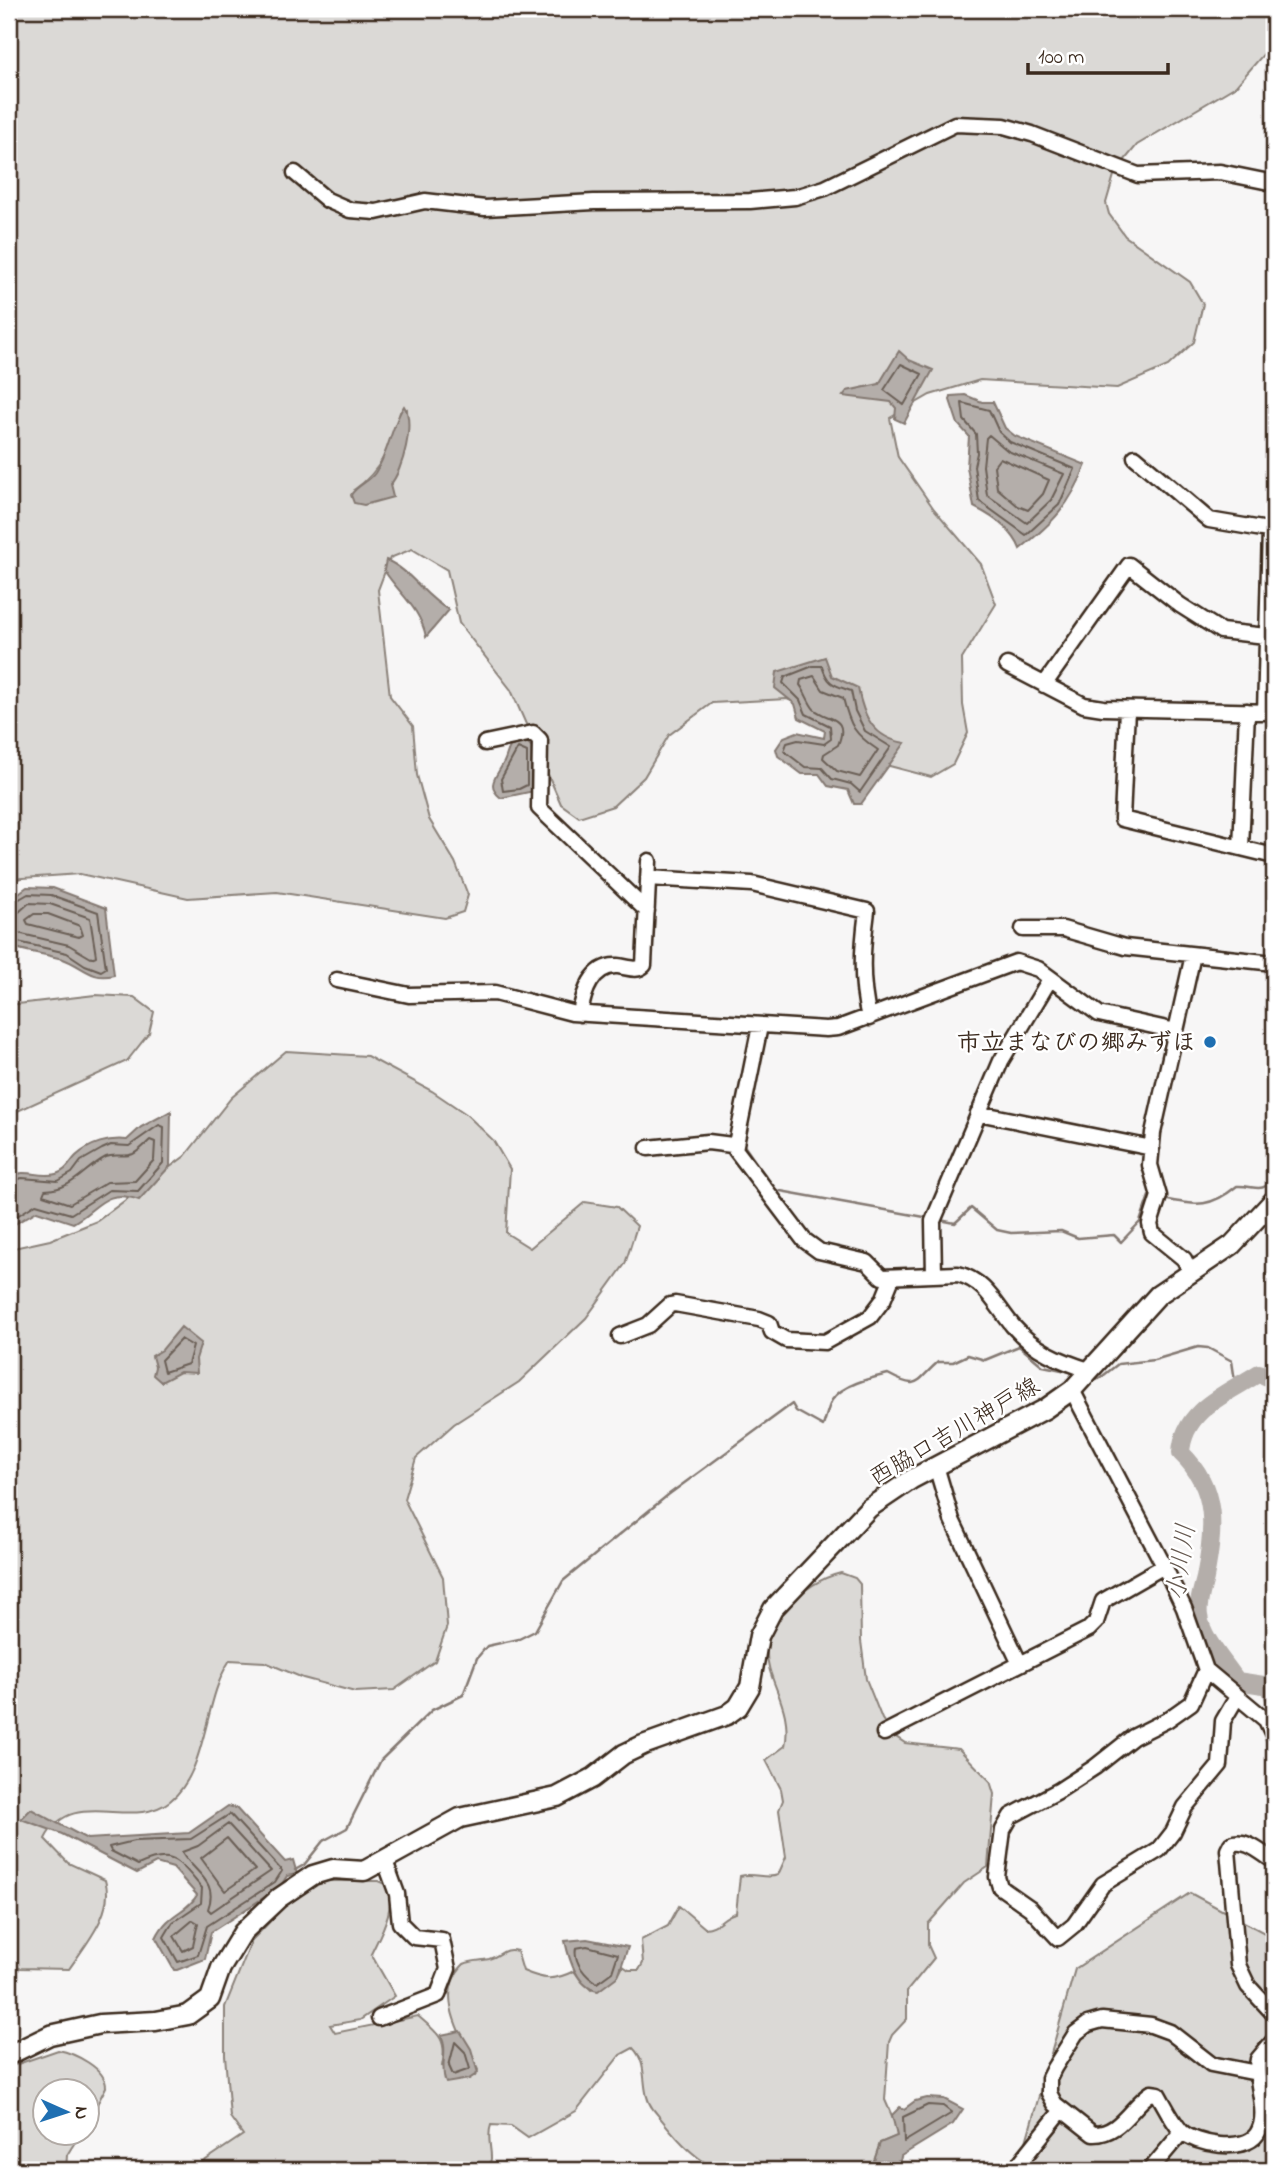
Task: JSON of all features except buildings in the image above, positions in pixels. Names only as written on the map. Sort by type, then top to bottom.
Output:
[{"type":"main road","name":"西脇口吉川神戸線","points":[[9,2055],[50,2035],[100,2024],[156,2021],[188,2015],[210,1999],[221,1968],[243,1933],[279,1898],[313,1875],[333,1869],[364,1871],[460,1818],[557,1797],[593,1778],[624,1754],[727,1715],[738,1707],[750,1687],[759,1636],[773,1609],[869,1508],[936,1466],[1045,1409],[1080,1380],[1144,1309],[1232,1245],[1274,1200]]},
{"type":"street","points":[[295,173],[327,200],[350,210],[376,212],[425,201],[485,208],[594,202],[750,201],[795,197],[825,188],[955,124],[962,124],[1004,126],[1032,134],[1138,175],[1209,171],[1274,183]]},
{"type":"street","points":[[1007,665],[1084,705],[1127,709],[1270,712],[1266,636],[1272,530],[1209,520],[1135,457]]},
{"type":"street","points":[[1044,685],[1129,565],[1181,606],[1220,631],[1266,636]]},
{"type":"street","points":[[1127,709],[1122,819],[1274,856]]},
{"type":"street","points":[[1241,848],[1247,711]]},
{"type":"street","points":[[485,743],[533,733],[538,735],[539,808],[647,911]]},
{"type":"street","points":[[580,1014],[584,990],[604,970],[615,966],[636,969],[644,965],[649,861]]},
{"type":"street","points":[[648,878],[752,884],[867,911],[861,960],[862,987],[869,1018]]},
{"type":"street","points":[[1023,929],[1063,929],[1125,947],[1274,963]]},
{"type":"street","points":[[1191,1273],[1184,1259],[1152,1233],[1150,1224],[1159,1196],[1152,1177],[1152,1148],[1193,955]]},
{"type":"street","points":[[337,980],[409,995],[495,993],[580,1014],[826,1030],[869,1018],[1016,962],[1030,964],[1099,1014],[1176,1031]]},
{"type":"street","points":[[934,1275],[933,1221],[1001,1061],[1050,979]]},
{"type":"street","points":[[735,1149],[761,1026]]},
{"type":"street","points":[[978,1113],[1152,1148]]},
{"type":"street","points":[[648,1148],[708,1142],[726,1143],[735,1149],[804,1240],[819,1251],[867,1262],[882,1277],[958,1274],[978,1282],[1014,1327],[1080,1380],[1184,1608],[1206,1670],[1266,1720],[1274,1737]]},
{"type":"street","points":[[620,1336],[640,1330],[670,1304],[675,1304],[759,1319],[769,1323],[772,1332],[786,1340],[825,1342],[870,1317],[883,1300],[892,1278]]},
{"type":"street","points":[[936,1466],[952,1520],[1020,1664]]},
{"type":"street","points":[[884,1733],[1090,1629],[1096,1622],[1103,1601],[1164,1566]]},
{"type":"street","points":[[1206,1670],[1191,1703],[1167,1720],[1133,1737],[1095,1767],[1058,1791],[1011,1816],[1003,1830],[998,1877],[1000,1887],[1030,1908],[1058,1938],[1074,1925],[1103,1884],[1159,1850],[1185,1807],[1220,1765],[1223,1721],[1237,1697]]},
{"type":"street","points":[[1274,1861],[1246,1843],[1237,1841],[1228,1850],[1238,1965],[1248,1986],[1274,2014]]},
{"type":"street","points":[[379,2018],[438,1995],[448,1969],[442,1940],[414,1937],[400,1923],[397,1894],[385,1861]]},
{"type":"street","points":[[1256,2073],[1212,2064],[1170,2032],[1151,2025],[1102,2020],[1088,2024],[1076,2033],[1049,2078],[1049,2093],[1062,2110],[1084,2129],[1101,2134],[1116,2127],[1151,2093],[1158,2094],[1182,2132],[1205,2143],[1245,2143],[1257,2134],[1261,2095],[1256,2073],[1258,2059],[1274,2040]]},
{"type":"street","points":[[1014,2170],[1062,2110]]},
{"type":"street","points":[[1150,2170],[1182,2132]]},
{"type":"shaded area","points":[[9,9],[1274,9],[1274,42],[1236,86],[1137,145],[1115,172],[1106,203],[1109,214],[1125,236],[1190,282],[1203,304],[1194,342],[1168,366],[1117,388],[980,380],[930,395],[890,418],[898,457],[934,509],[981,564],[996,604],[962,659],[963,705],[968,733],[953,764],[931,777],[882,764],[824,715],[787,699],[712,703],[669,735],[644,777],[613,806],[579,817],[561,804],[511,690],[459,623],[447,570],[412,549],[390,558],[378,590],[390,696],[413,726],[417,775],[429,819],[455,862],[468,895],[463,912],[445,918],[277,892],[188,898],[80,874],[9,879]],"holes":[[[407,409],[404,450],[389,488],[355,489],[379,465],[394,435],[400,412]]]},
{"type":"shaded area","points":[[95,995],[134,997],[154,1012],[149,1033],[127,1061],[9,1115],[9,1005]]},
{"type":"shaded area","points":[[286,1051],[367,1056],[432,1091],[466,1114],[493,1140],[510,1169],[506,1233],[530,1248],[585,1202],[617,1207],[637,1226],[625,1264],[586,1318],[519,1382],[454,1424],[416,1458],[404,1499],[443,1577],[447,1626],[435,1661],[394,1690],[355,1692],[303,1678],[265,1662],[230,1660],[221,1677],[192,1772],[170,1801],[155,1809],[138,1812],[86,1811],[70,1815],[57,1823],[45,1839],[68,1863],[105,1880],[106,1903],[97,1927],[69,1969],[19,1968],[9,1962],[9,1249],[50,1240],[97,1221],[185,1156],[231,1098]]},
{"type":"shaded area","points":[[841,1573],[855,1578],[860,1584],[861,1641],[866,1679],[882,1719],[893,1735],[905,1743],[959,1749],[990,1781],[994,1794],[988,1867],[964,1883],[928,1924],[928,1945],[934,1958],[907,1991],[907,2019],[889,2042],[885,2100],[896,2125],[897,2136],[880,2143],[871,2170],[763,2172],[714,2168],[688,2149],[653,2109],[646,2094],[641,2062],[633,2048],[620,2055],[576,2111],[528,2138],[511,2126],[491,2125],[491,2159],[488,2170],[191,2170],[243,2135],[230,2117],[225,2055],[225,2007],[252,1940],[284,1907],[319,1881],[378,1881],[385,1884],[390,1900],[387,1919],[371,1954],[395,1996],[360,2020],[330,2025],[335,2033],[418,2016],[440,2037],[444,2049],[442,2066],[475,2076],[478,2070],[453,2017],[450,2003],[455,1976],[464,1964],[493,1958],[508,1950],[517,1951],[523,1971],[549,1978],[574,1971],[591,1990],[618,1976],[623,1966],[629,1970],[639,1970],[643,1963],[641,1940],[668,1926],[679,1906],[705,1928],[710,1927],[736,1913],[740,1876],[778,1875],[786,1857],[779,1810],[783,1800],[781,1789],[766,1760],[785,1746],[786,1726],[767,1660],[767,1643],[773,1625],[793,1600],[819,1582]]},
{"type":"shaded area","points":[[1190,1893],[1274,1938],[1274,2170],[1018,2170],[1075,1969]]},
{"type":"shaded area","points":[[58,2050],[80,2058],[95,2068],[105,2080],[106,2087],[102,2095],[102,2078],[32,2078],[32,2148],[71,2148],[67,2155],[66,2170],[9,2170],[9,2067]]},
{"type":"water","points":[[899,351],[909,360],[933,370],[904,423],[895,419],[896,408],[891,402],[843,396],[847,391],[879,384]]},
{"type":"water","points":[[965,395],[982,402],[993,402],[1005,428],[1015,436],[1086,465],[1060,512],[1020,549],[1001,524],[974,507],[967,467],[969,436],[958,424],[950,400],[951,396]]},
{"type":"water","points":[[404,406],[408,434],[403,458],[390,485],[393,497],[364,505],[354,503],[351,495],[380,465]]},
{"type":"water","points":[[386,560],[403,570],[440,605],[449,610],[426,637],[414,609],[384,570]]},
{"type":"water","points":[[825,657],[832,676],[858,688],[867,717],[878,731],[905,743],[861,804],[854,804],[848,790],[828,786],[819,774],[802,774],[778,756],[776,749],[784,737],[797,732],[824,738],[825,731],[799,718],[795,704],[775,688],[777,672]]},
{"type":"water","points":[[515,741],[526,741],[533,748],[534,791],[501,798],[494,789],[494,780]]},
{"type":"water","points":[[27,887],[53,888],[106,908],[114,975],[99,976],[63,959],[9,946],[9,900]]},
{"type":"water","points":[[171,1111],[170,1166],[139,1200],[117,1196],[109,1198],[73,1223],[37,1211],[15,1224],[9,1232],[9,1177],[21,1173],[60,1173],[87,1148],[107,1141],[127,1140],[141,1127]]},
{"type":"water","points":[[181,1327],[201,1343],[196,1359],[197,1373],[180,1372],[161,1382],[153,1375],[155,1367],[152,1356],[162,1350]]},
{"type":"water","points":[[228,1806],[236,1808],[285,1862],[293,1860],[297,1874],[287,1876],[280,1887],[211,1932],[205,1959],[177,1970],[174,1970],[156,1938],[166,1923],[188,1906],[197,1895],[173,1868],[156,1863],[137,1873],[62,1834],[21,1819],[31,1809],[87,1839],[189,1833]]},
{"type":"water","points":[[587,1939],[628,1947],[618,1976],[598,1991],[579,1979],[565,1941]]},
{"type":"water","points":[[460,2031],[471,2049],[478,2073],[469,2079],[446,2083],[441,2035]]},
{"type":"water","points":[[927,2098],[944,2099],[963,2109],[953,2124],[901,2156],[899,2170],[871,2170],[880,2143],[897,2136],[892,2115],[900,2107],[904,2109],[915,2101]]},
{"type":"waterway","points":[[743,1144],[775,1190],[930,1218]]},
{"type":"waterway","name":"小川川","points":[[1274,1146],[1274,1172]]},
{"type":"waterway","points":[[1163,1199],[1185,1203],[1210,1202],[1237,1186],[1261,1188],[1274,1178]]},
{"type":"waterway","points":[[940,1220],[955,1223],[971,1208],[997,1230],[1011,1233],[1061,1231],[1078,1238],[1114,1235],[1121,1242],[1140,1222],[1149,1196],[1153,1197]]},
{"type":"waterway","points":[[295,1870],[304,1865],[323,1841],[347,1828],[381,1760],[432,1710],[463,1695],[477,1658],[487,1646],[519,1639],[535,1631],[563,1581],[668,1495],[792,1404],[796,1411],[823,1426],[832,1400],[858,1382],[888,1374],[906,1382],[916,1382],[938,1362],[953,1362],[968,1355],[985,1360],[1019,1346],[1043,1366],[1076,1373]]},
{"type":"waterway","points":[[1093,1377],[1099,1379],[1118,1364],[1154,1360],[1198,1347],[1208,1348],[1232,1361],[1236,1388]]},
{"type":"waterway","name":"小川川","points":[[1274,1380],[1259,1373],[1209,1404],[1190,1425],[1181,1453],[1202,1481],[1211,1511],[1210,1544],[1199,1607],[1204,1633],[1237,1681],[1270,1686],[1274,1699]]},
{"type":"place","name":"市立まなびの郷みずほ","points":[[1210,1042]]}]
